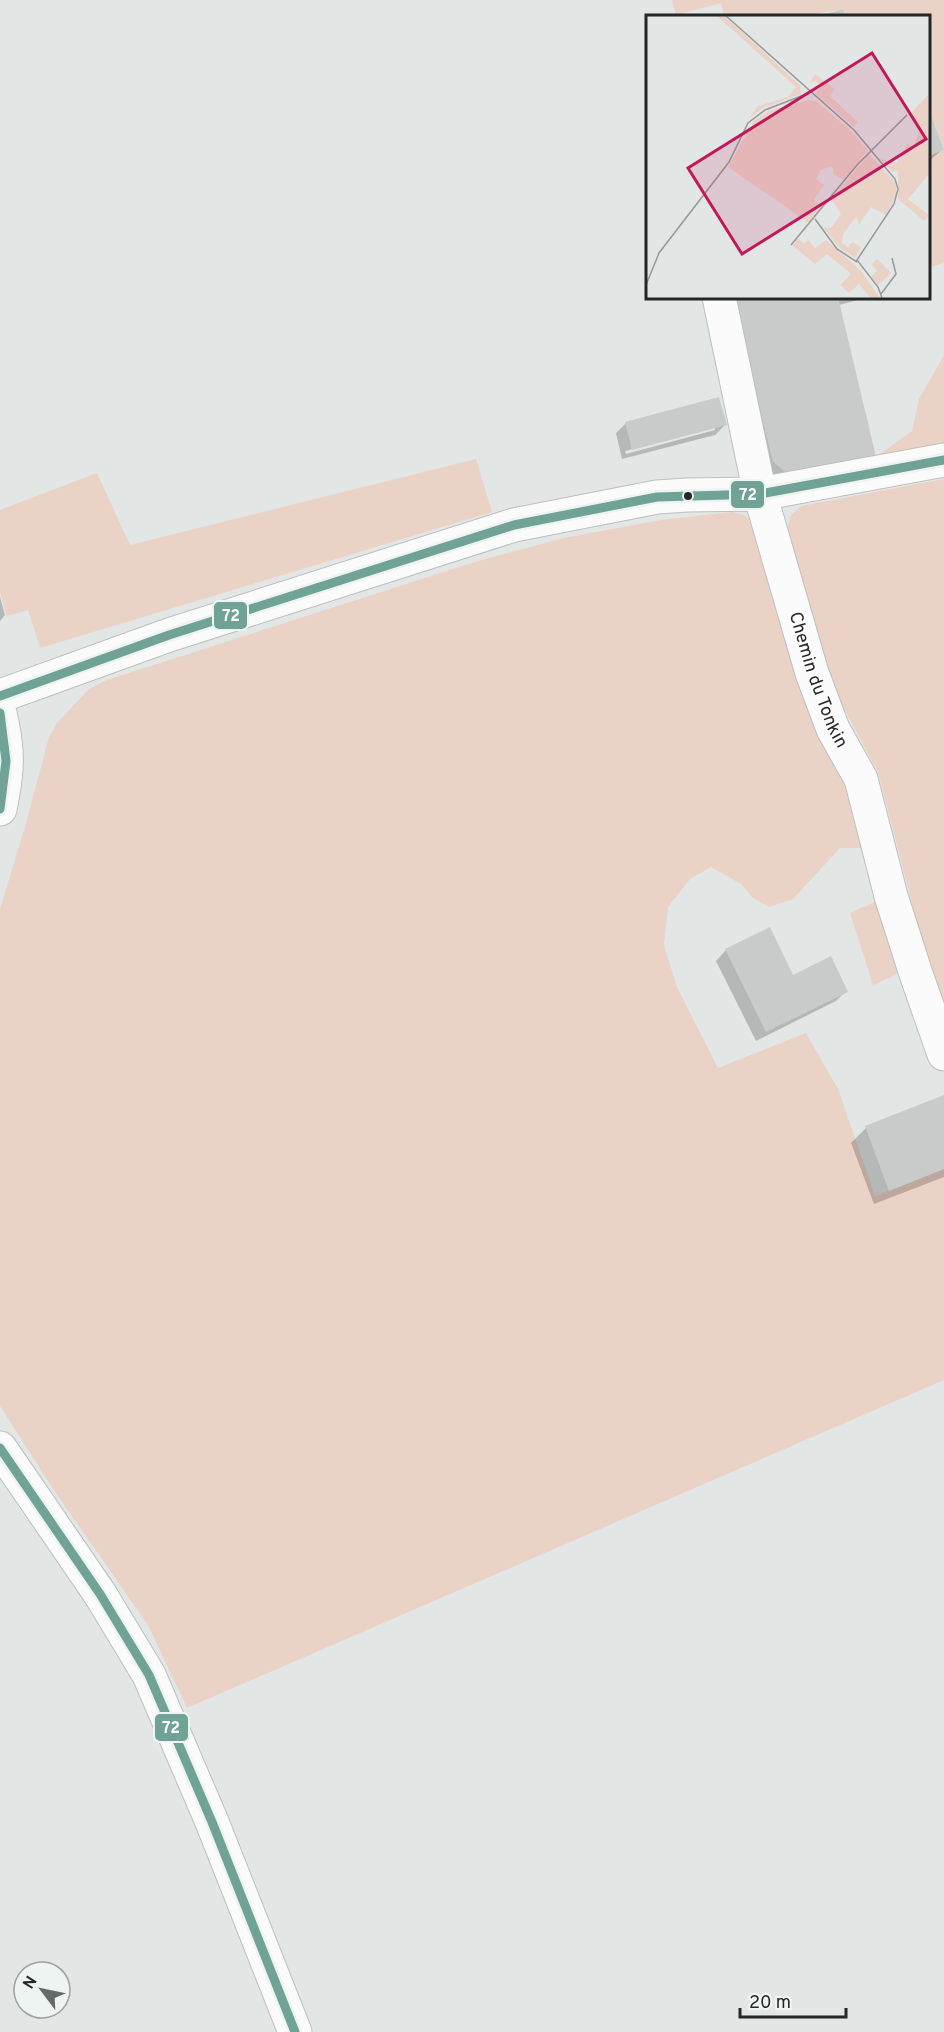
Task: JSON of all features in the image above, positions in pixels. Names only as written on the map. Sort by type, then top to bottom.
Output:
[{"type":"street","name":"Chemin du Tonkin","points":[[719,298],[760,494],[812,673],[833,729],[861,779],[891,896],[944,1054]]},
{"type":"street","points":[[0,696],[170,635],[514,525],[657,497],[760,494],[944,460]]},
{"type":"street","points":[[0,712],[7,752],[7,776],[0,809]]},
{"type":"street","points":[[0,1448],[100,1594],[149,1674],[212,1822],[296,2032]]},
{"type":"shaded area","points":[[672,0],[944,0],[944,150],[929,109],[929,15],[845,15],[843,9],[810,15],[724,15],[721,3],[676,15]]},
{"type":"shaded area","points":[[944,150],[944,263],[932,267],[929,254],[929,156]]},
{"type":"shaded area","points":[[944,355],[944,445],[876,457],[912,431],[919,399]]},
{"type":"shaded area","points":[[476,459],[492,512],[40,648],[28,610],[7,616],[0,592],[0,510],[97,473],[130,545]]},
{"type":"shaded area","points":[[944,479],[944,1024],[922,951],[878,772],[845,710],[828,671],[787,527],[791,515],[801,506]]},
{"type":"shaded area","points":[[732,512],[745,515],[753,523],[867,848],[840,848],[793,899],[769,907],[752,897],[741,884],[711,867],[690,879],[668,907],[664,945],[677,987],[718,1068],[806,1033],[838,1089],[875,1196],[944,1169],[944,1380],[187,1708],[148,1625],[55,1492],[0,1406],[0,909],[49,737],[57,723],[88,690],[104,681],[478,561],[564,538],[661,520]]},
{"type":"shaded area","points":[[877,901],[898,974],[873,985],[850,913]]},
{"type":"building","points":[[843,9],[845,15],[822,15]]},
{"type":"building","points":[[929,110],[944,150],[929,156]]},
{"type":"building","points":[[732,298],[838,298],[876,457],[788,474],[773,462]]},
{"type":"building","points":[[719,397],[727,425],[632,450],[625,422]]},
{"type":"building","points":[[770,927],[793,975],[831,956],[848,992],[766,1032],[725,949]]},
{"type":"building","points":[[944,1095],[944,1169],[889,1191],[865,1126]]},
{"type":"transit line","name":"72","points":[[0,696],[169,635],[514,525],[657,497],[760,494],[944,460]]},
{"type":"transit line","name":"72","points":[[0,713],[6,761],[0,809]]},
{"type":"transit line","name":"72","points":[[0,1448],[100,1594],[149,1675],[212,1822],[295,2032]]}]
